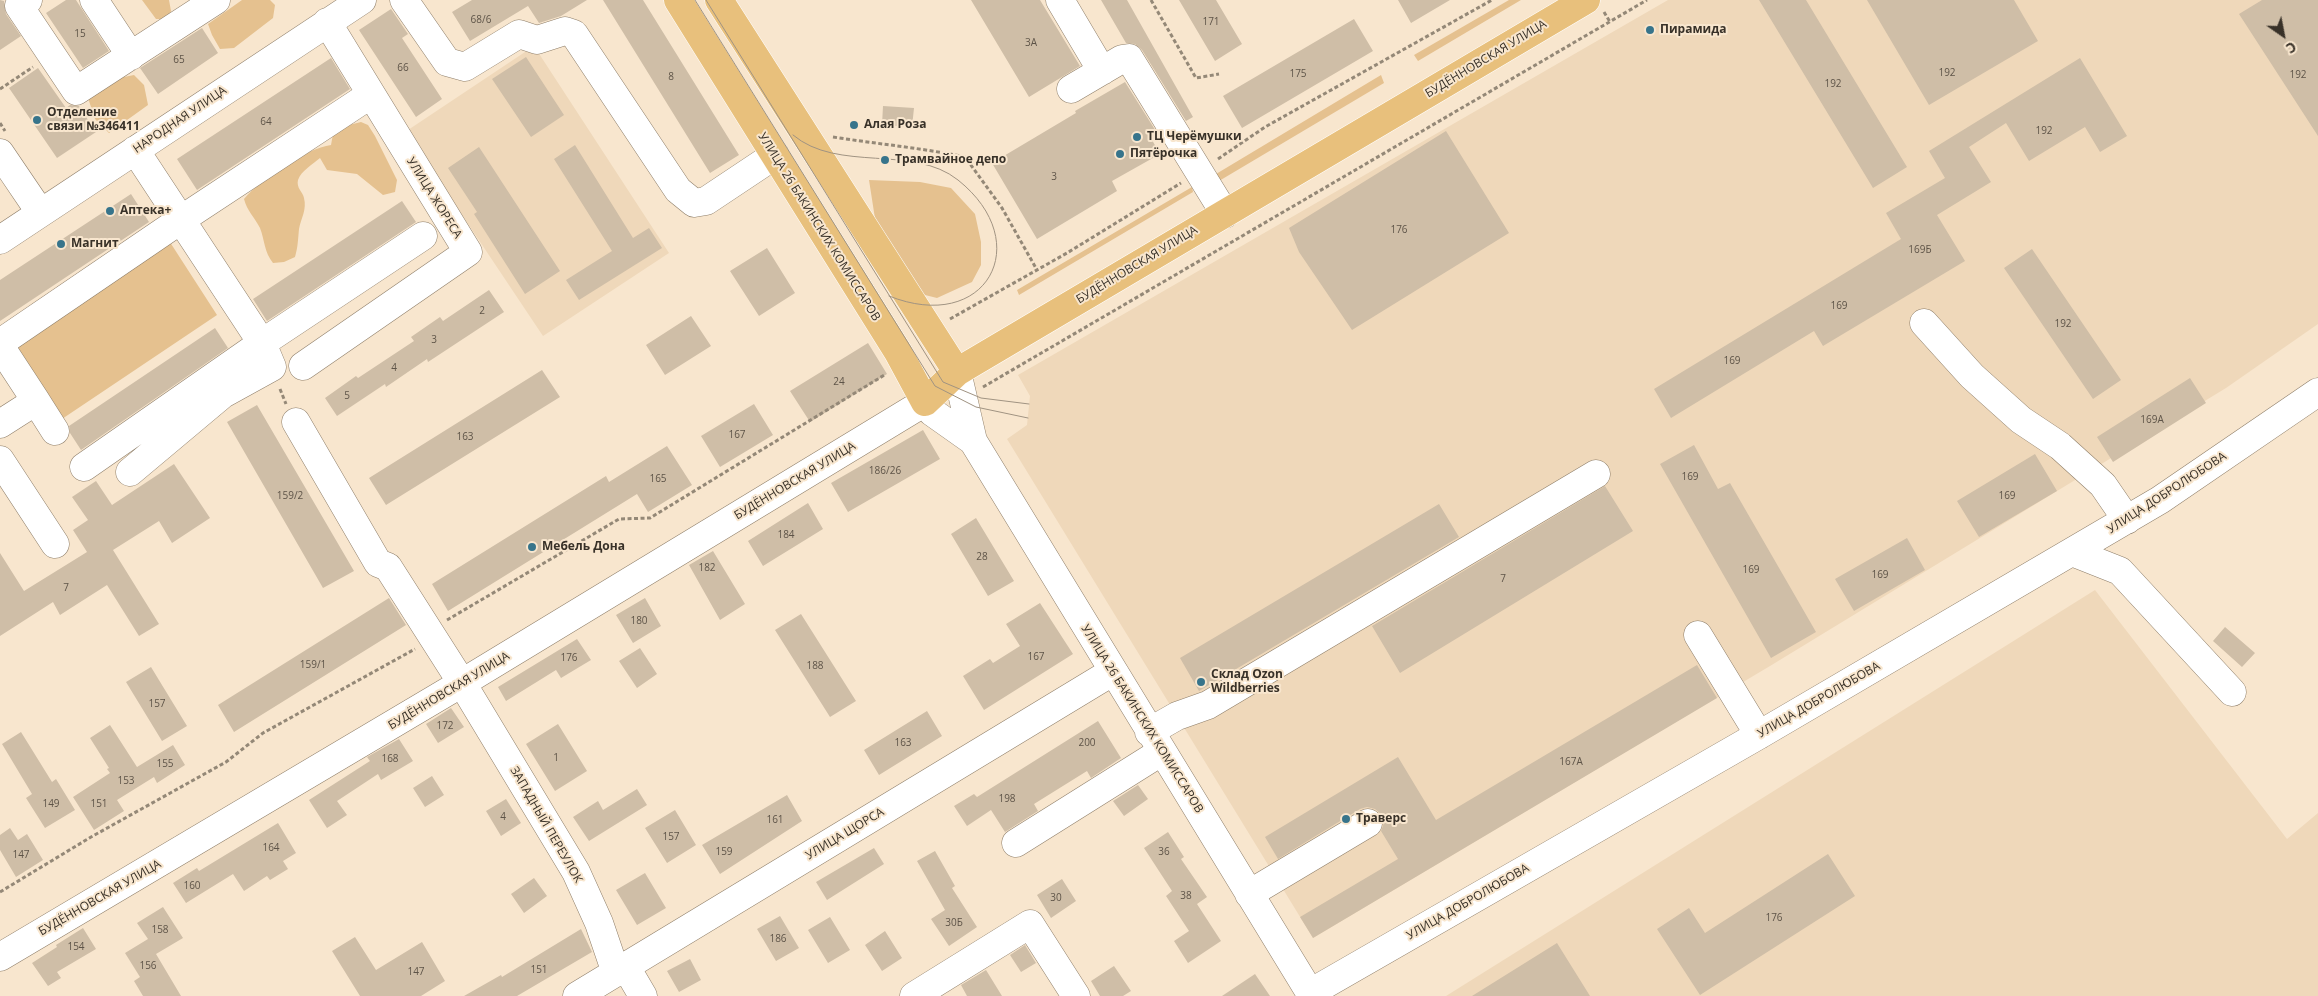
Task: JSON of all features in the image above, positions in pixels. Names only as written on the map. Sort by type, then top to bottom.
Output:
[{"type":"main road","name":"УЛИЦА 26 БАКИНСКИХ КОМИССАРОВ","points":[[678,0],[892,344],[924,402]]},
{"type":"main road","name":"УЛИЦА 26 БАКИНСКИХ КОМИССАРОВ","points":[[719,0],[962,369]]},
{"type":"main road","name":"БУДЁННОВСКАЯ УЛИЦА","points":[[924,402],[962,369],[1586,0]]},
{"type":"street","points":[[28,0],[19,6],[76,91],[216,0]]},
{"type":"street","points":[[94,0],[131,56]]},
{"type":"street","name":"НАРОДНАЯ УЛИЦА","points":[[0,240],[362,0]]},
{"type":"street","points":[[404,0],[447,62],[465,67],[519,34],[537,40],[565,31],[574,34],[678,190],[694,203],[706,201],[775,155]]},
{"type":"street","points":[[1060,0],[1102,71]]},
{"type":"street","name":"УЛИЦА ЖОРЕСА","points":[[303,366],[468,252],[327,22]]},
{"type":"street","points":[[1071,90],[1122,59],[1129,58],[1134,62],[1225,214]]},
{"type":"street","points":[[55,431],[0,345],[182,219],[370,95]]},
{"type":"street","points":[[136,150],[182,219],[267,355]]},
{"type":"street","points":[[0,154],[40,212]]},
{"type":"street","points":[[130,472],[267,355],[423,236]]},
{"type":"street","points":[[1924,323],[1972,376],[2021,420],[2060,446],[2103,485],[2127,520]]},
{"type":"street","points":[[84,467],[267,355]]},
{"type":"street","name":"УЛИЦА 26 БАКИНСКИХ КОМИССАРОВ","points":[[962,369],[973,441],[1112,672],[1311,994]]},
{"type":"street","name":"УЛИЦА ДОБРОЛЮБОВА","points":[[1311,994],[2127,520],[2160,500],[2318,392]]},
{"type":"street","points":[[0,424],[36,401]]},
{"type":"street","name":"УЛИЦА 26 БАКИНСКИХ КОМИССАРОВ","points":[[924,402],[932,412],[973,441]]},
{"type":"street","name":"БУДЁННОВСКАЯ УЛИЦА","points":[[0,956],[462,684],[924,402]]},
{"type":"street","name":"ЗАПАДНЫЙ ПЕРЕУЛОК","points":[[296,422],[378,562],[388,567],[462,684],[576,872],[621,970],[643,996]]},
{"type":"street","points":[[0,460],[55,544]]},
{"type":"street","points":[[1016,843],[1155,742],[1177,716],[1208,705],[1596,474]]},
{"type":"street","points":[[2072,552],[2120,571],[2232,692]]},
{"type":"street","points":[[1698,635],[1759,735]]},
{"type":"street","name":"УЛИЦА ЩОРСА","points":[[577,996],[1112,672]]},
{"type":"street","points":[[1249,894],[1368,824]]},
{"type":"street","points":[[914,996],[1030,924],[1076,996]]},
{"type":"path","points":[[1151,0],[1196,78],[1219,74]]},
{"type":"path","points":[[962,369],[984,388],[1647,0]]},
{"type":"path","points":[[0,89],[38,64]]},
{"type":"path","points":[[832,136],[885,145],[920,147],[966,157],[1002,208],[1037,270]]},
{"type":"path","points":[[267,355],[286,404],[296,422]]},
{"type":"shaded area","points":[[142,0],[169,0],[171,11],[168,19],[156,19]]},
{"type":"shaded area","points":[[242,0],[270,0],[275,5],[273,18],[234,48],[220,49],[208,24]]},
{"type":"shaded area","points":[[1509,0],[1521,0],[1418,61],[1414,55]]},
{"type":"shaded area","points":[[1668,0],[2318,0],[2318,324],[2226,388],[1770,666],[1313,938],[1007,439],[1027,425],[1030,396],[1018,375]]},
{"type":"shaded area","points":[[534,46],[669,253],[543,336],[416,146],[408,130]]},
{"type":"shaded area","points":[[134,75],[144,85],[148,105],[109,133],[95,119],[88,98],[119,78]]},
{"type":"shaded area","points":[[1381,75],[1384,83],[1219,181],[1216,174]]},
{"type":"shaded area","points":[[361,122],[368,125],[375,136],[397,180],[395,192],[383,195],[357,174],[327,170],[320,158],[304,171],[298,180],[305,206],[295,257],[284,262],[273,263],[266,251],[260,228],[244,199],[251,191],[284,166],[309,152],[331,145],[333,134],[349,125]]},
{"type":"shaded area","points":[[869,180],[920,182],[951,188],[975,214],[981,242],[981,265],[972,282],[937,298],[921,294],[876,225]]},
{"type":"shaded area","points":[[1192,187],[1193,192],[1019,295],[1017,290]]},
{"type":"shaded area","points":[[166,236],[217,315],[56,423],[6,345]]},
{"type":"shaded area","points":[[2095,590],[2287,839],[2318,813],[2318,996],[1446,996]]},
{"type":"building","points":[[0,0],[4,1],[6,14],[21,36],[0,50]]},
{"type":"building","points":[[66,0],[76,0],[109,51],[83,68],[46,13]]},
{"type":"building","points":[[472,0],[587,0],[561,16],[539,23],[528,6],[470,41],[452,12]]},
{"type":"building","points":[[603,0],[643,0],[739,155],[710,173]]},
{"type":"building","points":[[971,0],[1040,0],[1080,66],[1029,97]]},
{"type":"building","points":[[1101,0],[1127,0],[1193,117],[1186,121],[1142,50],[1135,44],[1126,43]]},
{"type":"building","points":[[1179,0],[1216,0],[1242,44],[1215,61]]},
{"type":"building","points":[[1398,0],[1450,0],[1411,23]]},
{"type":"building","points":[[1759,0],[1806,0],[1907,167],[1873,188]]},
{"type":"building","points":[[1867,0],[2014,0],[2038,41],[1929,105]]},
{"type":"building","points":[[2262,0],[2318,0],[2318,136],[2239,14]]},
{"type":"building","points":[[391,9],[408,34],[402,38],[442,99],[416,117],[359,30]]},
{"type":"building","points":[[1354,19],[1373,51],[1242,128],[1223,96]]},
{"type":"building","points":[[202,28],[218,53],[158,94],[140,68]]},
{"type":"building","points":[[526,57],[564,115],[531,137],[492,79]]},
{"type":"building","points":[[331,58],[350,89],[197,190],[177,159]]},
{"type":"building","points":[[2080,58],[2127,136],[2100,152],[2085,127],[2029,161],[2006,123],[1969,147],[1991,182],[1937,215],[1965,261],[1823,346],[1814,331],[1671,418],[1654,389],[1901,239],[1886,213],[1945,178],[1929,151]]},
{"type":"building","points":[[38,68],[66,108],[70,105],[79,106],[96,132],[57,158],[9,88]]},
{"type":"building","points":[[1125,82],[1159,136],[1152,140],[1160,154],[1112,181],[1117,191],[1037,239],[992,163]]},
{"type":"building","points":[[883,106],[914,108],[912,127],[882,125]]},
{"type":"building","points":[[1446,131],[1509,233],[1352,330],[1299,252],[1289,228]]},
{"type":"building","points":[[575,145],[633,238],[649,228],[662,248],[579,300],[566,280],[612,251],[554,159]]},
{"type":"building","points":[[479,147],[560,271],[525,294],[474,214],[477,212],[448,168]]},
{"type":"building","points":[[131,194],[149,222],[0,321],[0,280]]},
{"type":"building","points":[[402,201],[416,222],[267,321],[253,299]]},
{"type":"building","points":[[767,248],[795,293],[759,316],[730,271]]},
{"type":"building","points":[[2032,249],[2121,380],[2093,399],[2004,268]]},
{"type":"building","points":[[489,290],[504,312],[428,362],[427,359],[386,387],[385,384],[337,416],[325,398],[356,376],[358,378],[414,341],[411,337],[440,317],[443,321]]},
{"type":"building","points":[[691,316],[711,346],[665,375],[646,345]]},
{"type":"building","points":[[215,328],[228,348],[81,450],[70,433],[69,426]]},
{"type":"building","points":[[868,343],[887,374],[810,422],[790,391]]},
{"type":"building","points":[[542,370],[560,397],[386,505],[369,478]]},
{"type":"building","points":[[2190,378],[2206,403],[2113,462],[2097,437]]},
{"type":"building","points":[[754,404],[773,435],[720,467],[701,436]]},
{"type":"building","points":[[257,405],[354,571],[323,588],[227,422]]},
{"type":"building","points":[[923,430],[940,459],[848,512],[831,483]]},
{"type":"building","points":[[1694,445],[1718,489],[1730,483],[1816,632],[1771,658],[1660,464]]},
{"type":"building","points":[[667,446],[692,485],[648,512],[637,494],[448,611],[432,584],[606,476],[609,482]]},
{"type":"building","points":[[2035,454],[2057,491],[1979,537],[1957,501]]},
{"type":"building","points":[[174,464],[210,518],[172,543],[159,521],[113,550],[159,624],[139,636],[107,585],[60,615],[53,602],[0,636],[0,553],[24,591],[87,552],[73,530],[88,520],[72,497],[96,481],[112,505]]},
{"type":"building","points":[[1605,486],[1633,531],[1400,673],[1372,626]]},
{"type":"building","points":[[808,503],[823,529],[763,566],[748,541]]},
{"type":"building","points":[[1439,504],[1459,537],[1199,691],[1180,658]]},
{"type":"building","points":[[976,518],[1014,581],[988,596],[951,534]]},
{"type":"building","points":[[1907,538],[1925,570],[1854,611],[1835,579]]},
{"type":"building","points":[[713,551],[745,604],[720,620],[689,565]]},
{"type":"building","points":[[389,598],[406,625],[234,732],[218,705]]},
{"type":"building","points":[[645,598],[661,626],[633,643],[616,615]]},
{"type":"building","points":[[1040,603],[1073,654],[984,710],[963,676],[990,659],[993,663],[1020,646],[1006,624]]},
{"type":"building","points":[[801,614],[856,701],[830,717],[775,630]]},
{"type":"building","points":[[2225,627],[2255,653],[2242,667],[2213,641]]},
{"type":"building","points":[[577,639],[591,660],[561,678],[556,670],[506,701],[498,687]]},
{"type":"building","points":[[640,648],[657,674],[637,688],[619,661]]},
{"type":"building","points":[[1697,665],[1717,698],[1313,938],[1300,917],[1398,859],[1381,831],[1384,823],[1382,815],[1375,809],[1367,807],[1360,809],[1278,859],[1265,837],[1398,757],[1436,820]]},
{"type":"building","points":[[151,667],[187,726],[162,741],[126,682]]},
{"type":"building","points":[[451,708],[464,727],[438,743],[426,724]]},
{"type":"building","points":[[927,711],[942,736],[879,775],[864,750]]},
{"type":"building","points":[[1098,721],[1121,758],[1091,778],[1087,771],[1034,804],[1038,811],[1005,832],[991,810],[967,826],[954,806],[974,794],[977,797]]},
{"type":"building","points":[[558,724],[587,771],[555,791],[526,744]]},
{"type":"building","points":[[110,725],[137,767],[173,745],[185,765],[157,783],[154,777],[117,800],[124,811],[94,830],[73,797],[110,773],[107,769],[109,768],[90,738]]},
{"type":"building","points":[[21,732],[52,782],[56,779],[75,810],[45,828],[26,798],[32,794],[2,744]]},
{"type":"building","points":[[399,739],[413,761],[381,780],[378,774],[337,801],[347,815],[327,828],[309,800],[370,761],[367,757]]},
{"type":"building","points":[[432,776],[444,795],[425,807],[413,788]]},
{"type":"building","points":[[1138,785],[1148,799],[1124,816],[1113,801]]},
{"type":"building","points":[[637,789],[647,805],[589,841],[573,817],[598,801],[603,810]]},
{"type":"building","points":[[787,795],[802,821],[720,874],[702,845]]},
{"type":"building","points":[[506,799],[521,823],[501,836],[486,811]]},
{"type":"building","points":[[675,810],[696,845],[667,863],[645,828]]},
{"type":"building","points":[[278,823],[296,853],[283,861],[288,869],[270,880],[267,876],[244,891],[233,874],[186,903],[173,883],[197,868],[199,871]]},
{"type":"building","points":[[10,828],[18,840],[27,834],[43,860],[16,877],[0,850],[0,835]]},
{"type":"building","points":[[1168,832],[1184,857],[1181,859],[1207,897],[1197,904],[1221,941],[1188,963],[1174,941],[1189,931],[1166,896],[1172,891],[1144,848]]},
{"type":"building","points":[[874,848],[884,864],[827,900],[816,882]]},
{"type":"building","points":[[935,851],[955,886],[952,888],[977,927],[949,946],[931,919],[945,910],[917,861]]},
{"type":"building","points":[[1828,854],[1855,896],[1700,995],[1657,929],[1689,908],[1705,933]]},
{"type":"building","points":[[645,873],[666,908],[637,925],[616,890]]},
{"type":"building","points":[[534,878],[547,896],[524,913],[511,894]]},
{"type":"building","points":[[1062,879],[1076,901],[1051,918],[1037,895]]},
{"type":"building","points":[[163,907],[183,938],[156,954],[181,996],[143,996],[134,981],[140,977],[125,953],[148,939],[137,923]]},
{"type":"building","points":[[780,916],[799,948],[776,961],[757,929]]},
{"type":"building","points":[[830,917],[850,950],[828,963],[808,930]]},
{"type":"building","points":[[83,928],[96,949],[57,972],[61,978],[48,986],[32,963]]},
{"type":"building","points":[[581,929],[592,952],[517,996],[464,996],[501,975],[502,977]]},
{"type":"building","points":[[885,931],[902,958],[882,971],[865,945]]},
{"type":"building","points":[[355,937],[376,970],[422,942],[445,981],[421,996],[360,996],[332,951]]},
{"type":"building","points":[[1557,943],[1590,996],[1472,996]]},
{"type":"building","points":[[1025,945],[1036,963],[1021,972],[1010,955]]},
{"type":"building","points":[[690,959],[701,980],[679,992],[667,971]]},
{"type":"building","points":[[1114,966],[1131,991],[1123,996],[1100,996],[1091,981]]},
{"type":"building","points":[[986,970],[1002,996],[967,996],[961,985]]},
{"type":"building","points":[[1255,974],[1270,996],[1222,996]]},
{"type":"tram line","points":[[695,0],[935,386],[976,407],[1028,418]]},
{"type":"tram line","points":[[706,0],[943,382],[981,398],[1029,404]]},
{"type":"tram line","points":[[793,135],[811,146],[831,153],[920,163],[940,169],[958,180],[982,205],[994,230],[996,255],[990,276],[974,293],[952,303],[923,305],[889,296]]},
{"type":"place","name":"Пирамида","points":[[1650,30]]},
{"type":"place","name":"Отделение связи №346411","points":[[37,120]]},
{"type":"place","name":"Алая Роза","points":[[854,125]]},
{"type":"place","name":"ТЦ Черёмушки","points":[[1137,137]]},
{"type":"place","name":"Пятёрочка","points":[[1120,154]]},
{"type":"place","name":"Трамвайное депо","points":[[885,160]]},
{"type":"place","name":"Аптека+","points":[[110,211]]},
{"type":"place","name":"Магнит","points":[[61,244]]},
{"type":"place","name":"Мебель Дона","points":[[532,547]]},
{"type":"place","name":"Склад Ozon Wildberries","points":[[1201,682]]},
{"type":"place","name":"Траверс","points":[[1346,819]]}]
